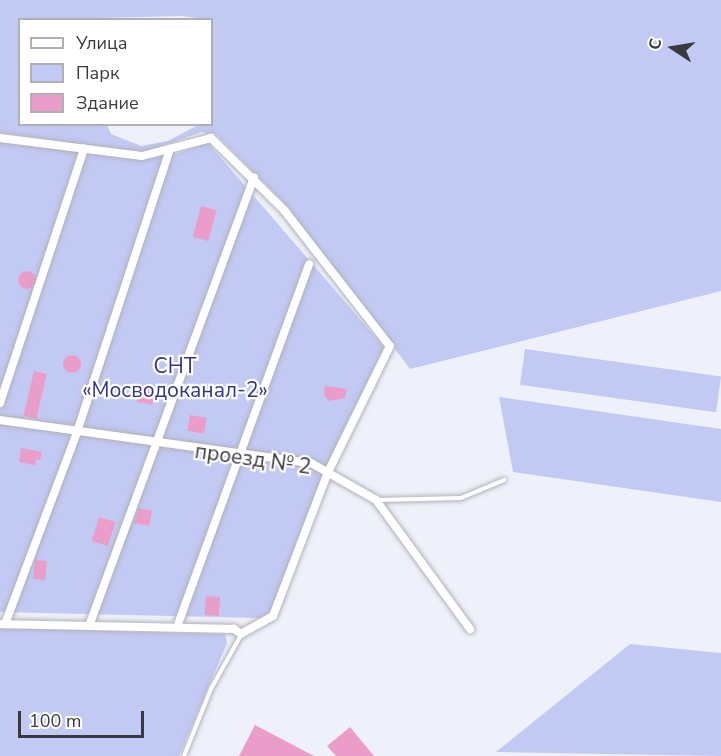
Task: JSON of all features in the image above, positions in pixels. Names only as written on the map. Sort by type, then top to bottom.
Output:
[{"type":"street","points":[[0,138],[142,156],[169,152],[211,138],[254,177],[390,346],[328,472],[273,616],[241,634],[234,629],[2,624],[77,432],[169,152]]},
{"type":"street","points":[[0,403],[84,149]]},
{"type":"street","points":[[89,626],[254,177]]},
{"type":"street","points":[[177,627],[309,264]]},
{"type":"street","name":"проезд № 2","points":[[0,420],[157,446],[311,463],[376,500],[470,629]]},
{"type":"lane","points":[[376,500],[461,498],[504,480]]},
{"type":"lane","points":[[184,756],[211,688],[241,634]]},
{"type":"green space","points":[[0,0],[721,0],[721,291],[410,369],[288,207],[217,135],[202,132],[141,153],[0,133]]},
{"type":"green space","name":"СНТ «Мосводоканал-2»","points":[[0,142],[143,159],[176,154],[208,143],[384,347],[329,461],[271,611],[261,618],[0,612]]},
{"type":"green space","points":[[525,349],[721,377],[716,412],[520,385]]},
{"type":"green space","points":[[499,397],[721,429],[721,502],[513,472]]},
{"type":"green space","points":[[0,628],[225,634],[227,643],[179,756],[0,756]]},
{"type":"green space","points":[[630,644],[721,653],[721,756],[496,752]]},
{"type":"building","points":[[201,206],[216,210],[208,241],[193,237]]},
{"type":"building","points":[[27,271],[33,274],[36,280],[33,286],[27,289],[21,286],[18,280],[21,274]]},
{"type":"building","points":[[68,355],[76,355],[81,360],[79,371],[68,373],[63,368],[63,360]]},
{"type":"building","points":[[34,371],[47,374],[36,419],[24,416]]},
{"type":"building","points":[[140,385],[156,388],[152,405],[137,402]]},
{"type":"building","points":[[325,386],[347,389],[345,398],[329,401],[324,395]]},
{"type":"building","points":[[190,415],[207,418],[204,434],[187,431]]},
{"type":"building","points":[[21,448],[42,452],[40,460],[36,459],[35,465],[19,462]]},
{"type":"building","points":[[139,508],[152,511],[149,526],[134,523]]},
{"type":"building","points":[[99,517],[115,522],[108,546],[92,541]]},
{"type":"building","points":[[35,560],[47,561],[45,580],[33,579]]},
{"type":"building","points":[[206,596],[220,597],[219,616],[205,615]]},
{"type":"building","points":[[255,725],[314,756],[239,756]]},
{"type":"building","points":[[350,727],[374,756],[336,756],[327,746]]}]
